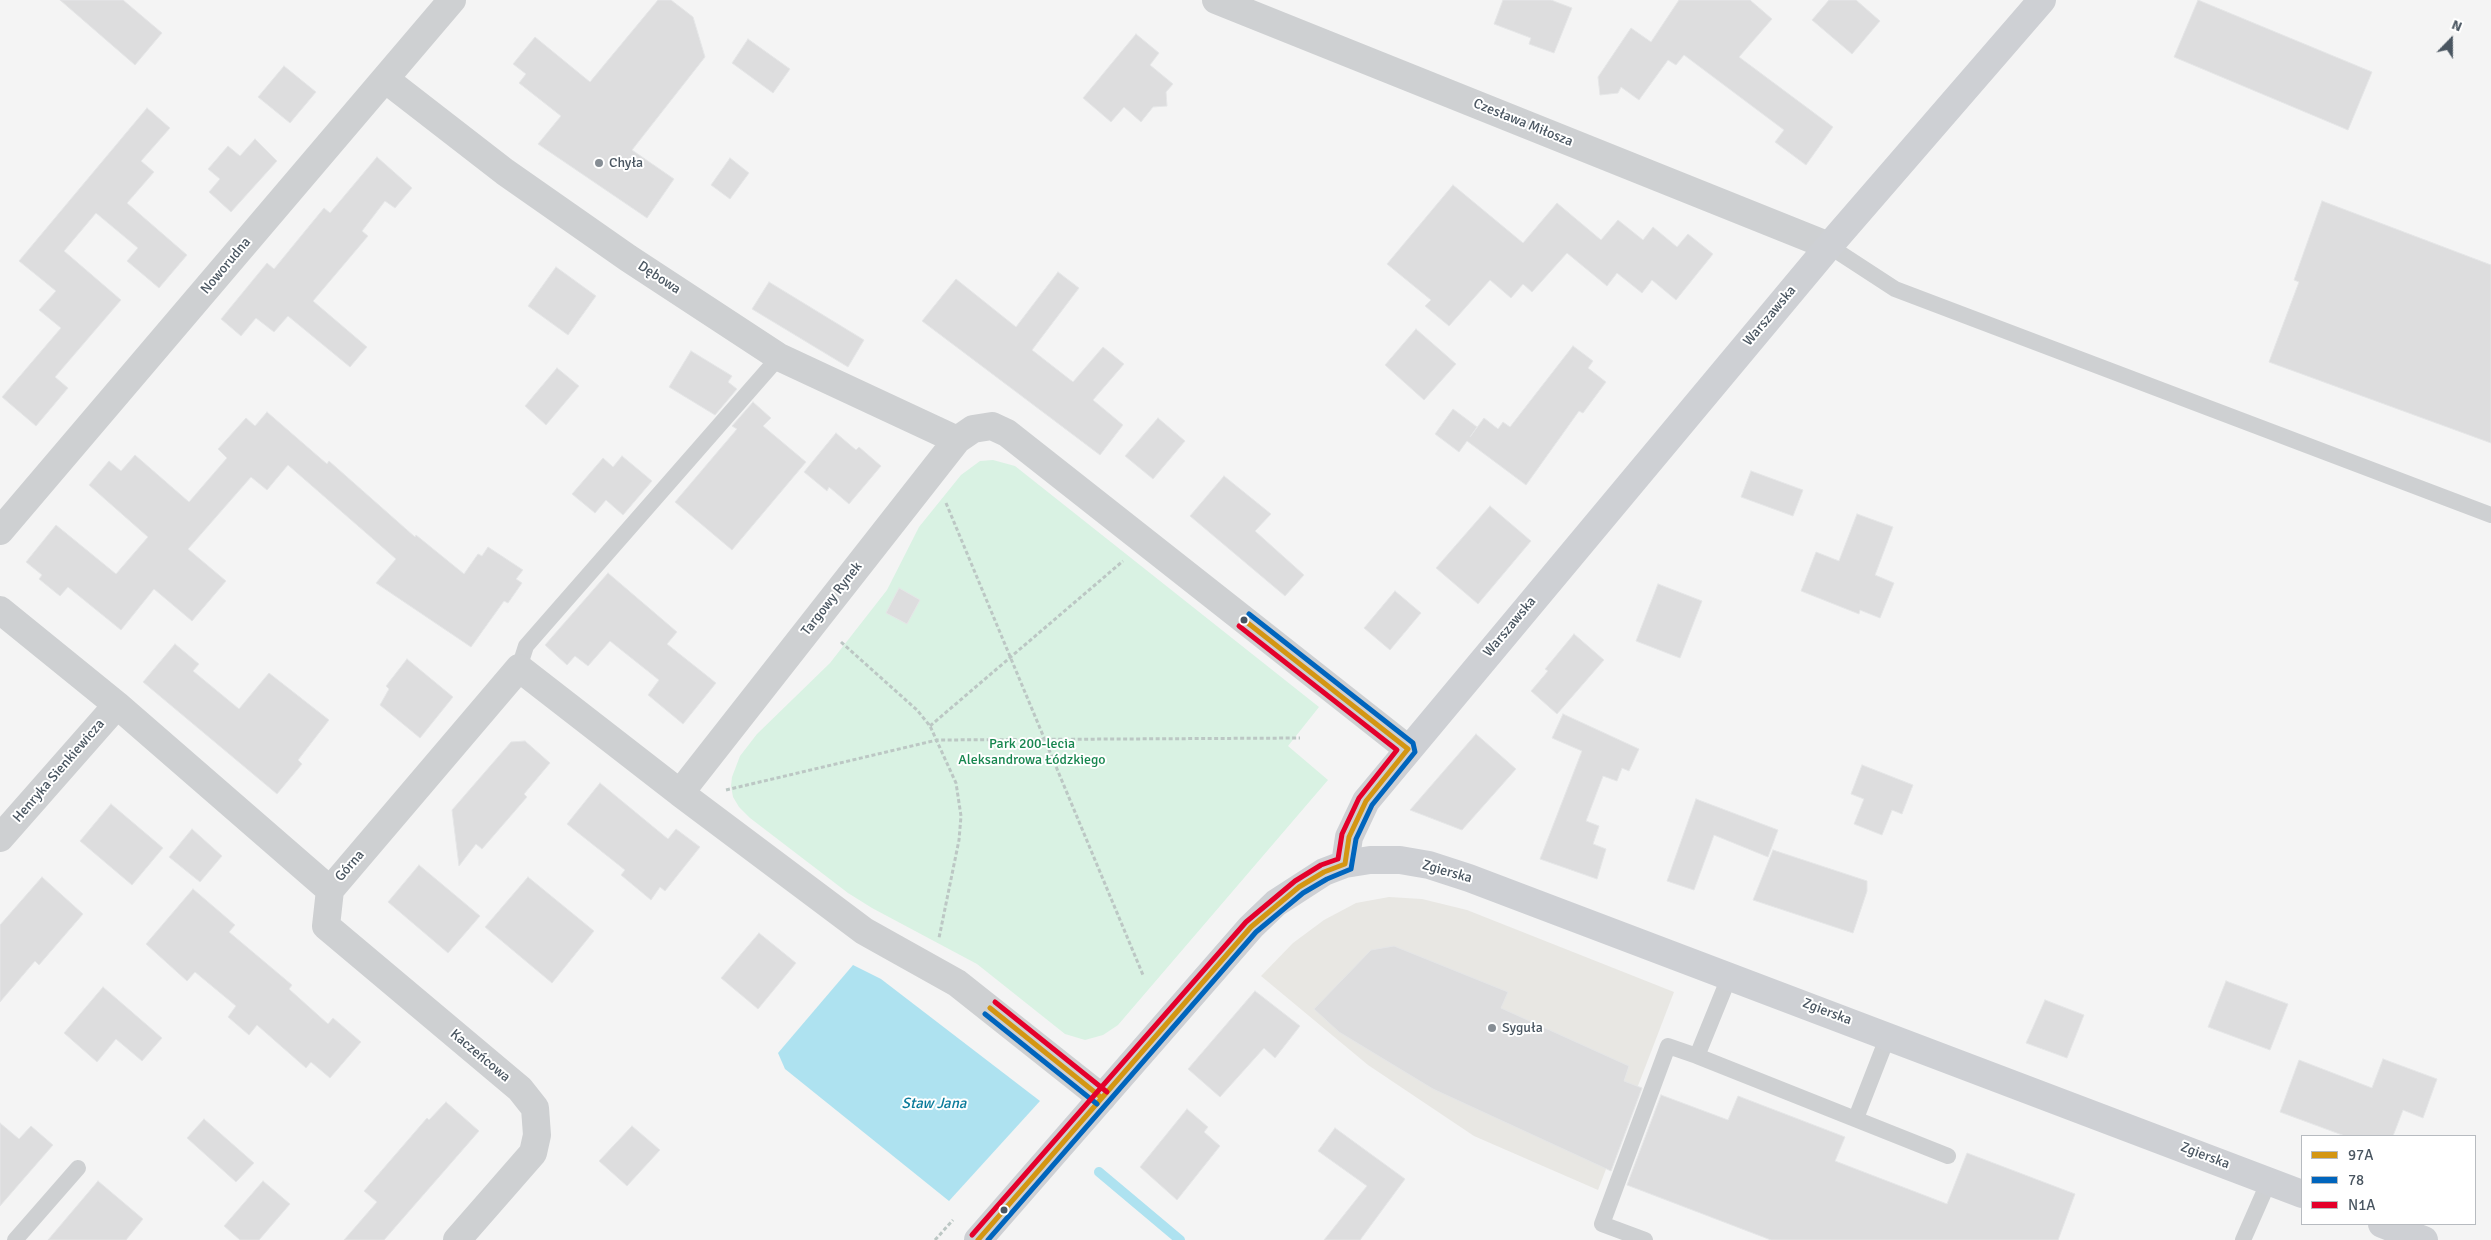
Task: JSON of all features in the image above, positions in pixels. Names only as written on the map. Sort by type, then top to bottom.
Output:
[{"type":"main road","name":"Warszawska","points":[[1345,864],[1350,837],[1366,801],[1829,246],[2041,0]]},
{"type":"main road","name":"Zgierska","points":[[1345,864],[1370,860],[1392,860],[1429,866],[1560,910],[2301,1194]]},
{"type":"main road","points":[[978,1240],[1250,927],[1299,886],[1324,872],[1345,864]]},
{"type":"main road","points":[[2385,1225],[2424,1240]]},
{"type":"street","name":"Noworudna","points":[[0,531],[452,0]]},
{"type":"street","name":"Czesława Miłosza","points":[[1216,0],[1829,246]]},
{"type":"street","name":"Dębowa","points":[[385,79],[513,177],[628,258],[779,357],[957,440]]},
{"type":"street","name":"Targowy Rynek","points":[[680,793],[957,440],[973,429],[992,426],[1007,432],[1408,749]]},
{"type":"street","name":"Górna","points":[[0,610],[117,704],[330,890],[519,668]]},
{"type":"street","points":[[519,668],[680,793],[864,931],[957,982],[1102,1098]]},
{"type":"street","name":"Henryka Sienkiewicza","points":[[0,838],[117,704]]},
{"type":"street","name":"Kaczeńcowa","points":[[330,890],[326,926],[520,1089],[535,1108],[537,1135],[532,1153],[457,1240]]},
{"type":"lane","points":[[1829,246],[1895,289],[2491,515]]},
{"type":"lane","points":[[519,668],[526,646],[779,357]]},
{"type":"lane","points":[[1697,1056],[1730,975]]},
{"type":"lane","points":[[1856,1118],[1888,1036]]},
{"type":"lane","points":[[1645,1240],[1602,1224],[1668,1046],[1856,1118],[1948,1156]]},
{"type":"lane","points":[[16,1240],[78,1168]]},
{"type":"lane","points":[[2243,1240],[2268,1181]]},
{"type":"path","points":[[945,500],[1143,975]]},
{"type":"path","points":[[930,726],[1123,560]]},
{"type":"path","points":[[841,642],[917,710],[930,726],[956,783],[961,816],[959,840],[938,943]]},
{"type":"path","points":[[726,790],[937,740],[1300,738]]},
{"type":"path","points":[[935,1240],[958,1214]]},
{"type":"shaded area","name":"Syguła","points":[[1389,897],[1422,899],[1467,910],[1674,992],[1598,1190],[1474,1136],[1368,1065],[1261,976],[1293,943],[1324,920],[1356,903]]},
{"type":"green space","name":"Park 200-lecia Aleksandrowa Łódzkiego","points":[[993,460],[1015,466],[1319,707],[1288,746],[1328,780],[1118,1025],[1103,1035],[1085,1040],[1065,1034],[977,964],[872,908],[848,893],[750,818],[739,807],[733,797],[731,786],[732,777],[740,756],[757,734],[830,663],[887,590],[919,527],[961,475],[980,461]]},
{"type":"water","name":"Staw Jana","points":[[853,965],[881,979],[1040,1101],[949,1201],[785,1069],[778,1053]]},
{"type":"building","points":[[60,0],[123,0],[162,33],[135,65]]},
{"type":"building","points":[[658,0],[671,0],[693,17],[705,57],[632,150],[674,179],[647,218],[538,144],[561,116],[519,83],[526,74],[513,64],[535,37],[590,82]]},
{"type":"building","points":[[1503,0],[1551,0],[1572,8],[1554,53],[1529,44],[1531,38],[1494,24]]},
{"type":"building","points":[[1679,0],[1750,0],[1772,19],[1739,57],[1833,127],[1806,165],[1775,142],[1784,130],[1684,55],[1676,65],[1668,60],[1639,100],[1621,87],[1618,93],[1600,95],[1598,77],[1631,28],[1651,42]]},
{"type":"building","points":[[1829,0],[1856,0],[1880,21],[1852,54],[1812,20]]},
{"type":"building","points":[[2198,0],[2372,72],[2348,130],[2174,57]]},
{"type":"building","points":[[1136,34],[1159,53],[1150,65],[1173,84],[1166,92],[1167,106],[1153,107],[1141,122],[1124,107],[1111,122],[1083,98]]},
{"type":"building","points":[[748,39],[790,69],[773,93],[732,63]]},
{"type":"building","points":[[284,66],[316,92],[290,123],[258,97]]},
{"type":"building","points":[[147,108],[170,128],[141,161],[154,172],[127,203],[187,255],[159,288],[127,261],[138,248],[96,213],[64,251],[121,300],[55,377],[68,388],[36,426],[2,397],[61,328],[39,310],[56,291],[19,261]]},
{"type":"building","points":[[255,139],[277,161],[231,212],[209,192],[220,179],[208,169],[228,146],[240,156]]},
{"type":"building","points":[[377,157],[412,188],[395,208],[385,201],[362,231],[368,236],[313,301],[367,347],[350,367],[288,316],[274,332],[256,318],[241,336],[221,319],[267,263],[274,269],[324,208],[330,213]]},
{"type":"building","points":[[730,158],[749,173],[730,199],[711,185]]},
{"type":"building","points":[[1453,185],[1523,243],[1557,203],[1601,240],[1618,220],[1643,240],[1653,227],[1677,247],[1688,234],[1713,254],[1676,300],[1652,280],[1642,293],[1617,273],[1607,286],[1567,253],[1532,292],[1523,284],[1511,298],[1490,280],[1449,326],[1425,306],[1431,300],[1387,264]]},
{"type":"building","points":[[2322,201],[2491,265],[2491,443],[2269,362],[2299,282],[2294,280]]},
{"type":"building","points":[[556,267],[596,296],[568,335],[528,306]]},
{"type":"building","points":[[1058,272],[1079,288],[1032,350],[1073,382],[1103,347],[1124,364],[1093,400],[1123,425],[1100,455],[922,321],[956,279],[1016,327]]},
{"type":"building","points":[[769,282],[864,340],[848,367],[752,309]]},
{"type":"building","points":[[1416,329],[1456,364],[1424,400],[1385,365]]},
{"type":"building","points":[[1573,346],[1593,361],[1588,368],[1606,382],[1583,413],[1579,411],[1526,485],[1467,441],[1459,452],[1435,434],[1453,409],[1477,427],[1470,437],[1484,418],[1498,429],[1503,422],[1510,427]]},
{"type":"building","points":[[691,351],[732,376],[728,382],[737,389],[715,415],[669,387]]},
{"type":"building","points":[[557,368],[579,386],[546,425],[525,406]]},
{"type":"building","points":[[753,402],[771,418],[763,426],[806,462],[732,550],[675,502],[737,429],[732,426]]},
{"type":"building","points":[[267,412],[327,464],[329,461],[415,537],[416,535],[464,574],[478,554],[482,556],[488,547],[523,570],[516,579],[522,583],[508,603],[504,601],[471,647],[376,583],[396,559],[288,465],[267,490],[251,477],[188,549],[226,581],[192,621],[154,589],[121,630],[68,587],[60,596],[39,579],[42,575],[26,562],[56,525],[116,574],[148,537],[89,485],[109,461],[121,471],[135,455],[189,502],[227,458],[218,449],[246,418],[255,426]]},
{"type":"building","points":[[1158,418],[1185,441],[1153,479],[1125,456]]},
{"type":"building","points":[[836,433],[856,450],[859,447],[881,466],[849,504],[829,487],[827,491],[804,472]]},
{"type":"building","points":[[622,456],[652,481],[623,515],[606,500],[595,513],[572,494],[603,458],[613,467]]},
{"type":"building","points":[[1751,471],[1803,490],[1793,516],[1741,497]]},
{"type":"building","points":[[1224,476],[1271,514],[1255,531],[1304,575],[1285,596],[1190,516]]},
{"type":"building","points":[[1490,506],[1531,541],[1478,604],[1436,568]]},
{"type":"building","points":[[1857,514],[1893,527],[1875,575],[1894,583],[1880,618],[1860,610],[1859,614],[1801,591],[1816,552],[1839,561]]},
{"type":"building","points":[[608,573],[677,632],[667,644],[716,683],[683,724],[648,695],[659,680],[610,641],[588,666],[575,656],[567,665],[545,645]]},
{"type":"building","points":[[1658,584],[1702,601],[1680,658],[1636,641]]},
{"type":"building","points":[[899,588],[920,600],[907,624],[886,613]]},
{"type":"building","points":[[1395,591],[1421,613],[1390,650],[1364,628]]},
{"type":"building","points":[[1574,634],[1604,660],[1557,714],[1531,691],[1548,671],[1545,669]]},
{"type":"building","points":[[175,644],[199,664],[193,671],[239,709],[269,673],[329,720],[298,760],[302,764],[277,794],[143,682]]},
{"type":"building","points":[[407,659],[453,697],[420,738],[380,705],[389,689],[386,686]]},
{"type":"building","points":[[1563,714],[1639,749],[1629,771],[1622,768],[1617,781],[1603,776],[1586,821],[1599,826],[1593,844],[1606,849],[1597,879],[1540,859],[1582,751],[1552,738]]},
{"type":"building","points":[[1476,734],[1516,769],[1462,830],[1410,810]]},
{"type":"building","points":[[525,741],[550,763],[524,794],[527,797],[482,849],[476,844],[459,866],[452,810],[511,742]]},
{"type":"building","points":[[1862,765],[1913,785],[1902,814],[1892,810],[1882,835],[1854,824],[1864,799],[1851,794]]},
{"type":"building","points":[[600,783],[668,839],[676,829],[700,847],[665,891],[660,887],[651,900],[621,875],[625,870],[567,824]]},
{"type":"building","points":[[1696,799],[1778,830],[1768,857],[1714,835],[1694,890],[1667,881]]},
{"type":"building","points":[[111,804],[163,848],[132,885],[80,841]]},
{"type":"building","points":[[192,829],[222,856],[200,882],[169,857]]},
{"type":"building","points":[[1773,850],[1867,881],[1867,891],[1853,933],[1753,900]]},
{"type":"building","points":[[419,865],[480,916],[448,953],[388,902]]},
{"type":"building","points":[[42,877],[83,914],[39,965],[35,961],[0,1002],[0,925]]},
{"type":"building","points":[[528,877],[594,931],[552,983],[485,927]]},
{"type":"building","points":[[193,889],[235,925],[229,932],[292,985],[289,989],[328,1024],[333,1018],[361,1042],[330,1078],[311,1062],[306,1068],[257,1025],[249,1035],[228,1017],[236,1006],[195,972],[187,981],[146,944]]},
{"type":"building","points":[[759,933],[796,963],[758,1009],[721,978]]},
{"type":"building","points":[[1394,946],[1508,992],[1501,1008],[1629,1066],[1624,1081],[1642,1088],[1611,1171],[1433,1089],[1339,1032],[1314,1009],[1371,950]]},
{"type":"building","points":[[2226,981],[2288,1004],[2270,1050],[2208,1027]]},
{"type":"building","points":[[103,987],[162,1038],[142,1061],[116,1039],[97,1062],[64,1033]]},
{"type":"building","points":[[1255,991],[1300,1026],[1275,1058],[1264,1048],[1220,1097],[1188,1069]]},
{"type":"building","points":[[2045,1000],[2084,1015],[2067,1058],[2026,1043]]},
{"type":"building","points":[[2383,1059],[2437,1079],[2423,1118],[2403,1110],[2393,1135],[2342,1135],[2280,1112],[2299,1060],[2372,1088]]},
{"type":"building","points":[[1661,1095],[1728,1120],[1738,1096],[1845,1137],[1835,1161],[1947,1204],[1967,1153],[2075,1194],[2058,1240],[1771,1240],[1627,1185]]},
{"type":"building","points":[[446,1102],[479,1131],[384,1240],[344,1240],[377,1202],[364,1191],[427,1118],[429,1120]]},
{"type":"building","points":[[1187,1109],[1208,1127],[1204,1132],[1220,1146],[1177,1200],[1140,1167]]},
{"type":"building","points":[[204,1119],[254,1163],[236,1182],[187,1138]]},
{"type":"building","points":[[0,1123],[19,1139],[31,1126],[53,1145],[0,1206]]},
{"type":"building","points":[[632,1126],[660,1150],[627,1186],[599,1161]]},
{"type":"building","points":[[1335,1128],[1405,1179],[1360,1240],[1324,1240],[1367,1186],[1318,1151]]},
{"type":"building","points":[[98,1181],[143,1219],[126,1240],[48,1240]]},
{"type":"building","points":[[263,1181],[290,1204],[259,1240],[240,1240],[224,1226]]},
{"type":"waterway","points":[[1099,1172],[1180,1240]]},
{"type":"transit line","name":"78","points":[[988,1240],[1256,932],[1303,893],[1327,879],[1351,869],[1356,839],[1372,805],[1415,752],[1413,743],[1249,614]]},
{"type":"transit line","name":"97A","points":[[978,1240],[1251,927],[1299,887],[1324,872],[1345,864],[1349,837],[1366,801],[1408,749],[1244,620]]},
{"type":"transit line","name":"N1A","points":[[972,1235],[1246,922],[1295,881],[1321,865],[1338,859],[1342,834],[1359,798],[1397,750],[1239,626]]},
{"type":"transit line","name":"N1A","points":[[995,1002],[1107,1092]]},
{"type":"transit line","name":"97A","points":[[990,1008],[1102,1098]]},
{"type":"transit line","name":"78","points":[[985,1014],[1097,1104]]},
{"type":"place","name":"Chyła","points":[[599,163]]},
{"type":"place","name":"Syguła","points":[[1492,1028]]}]
